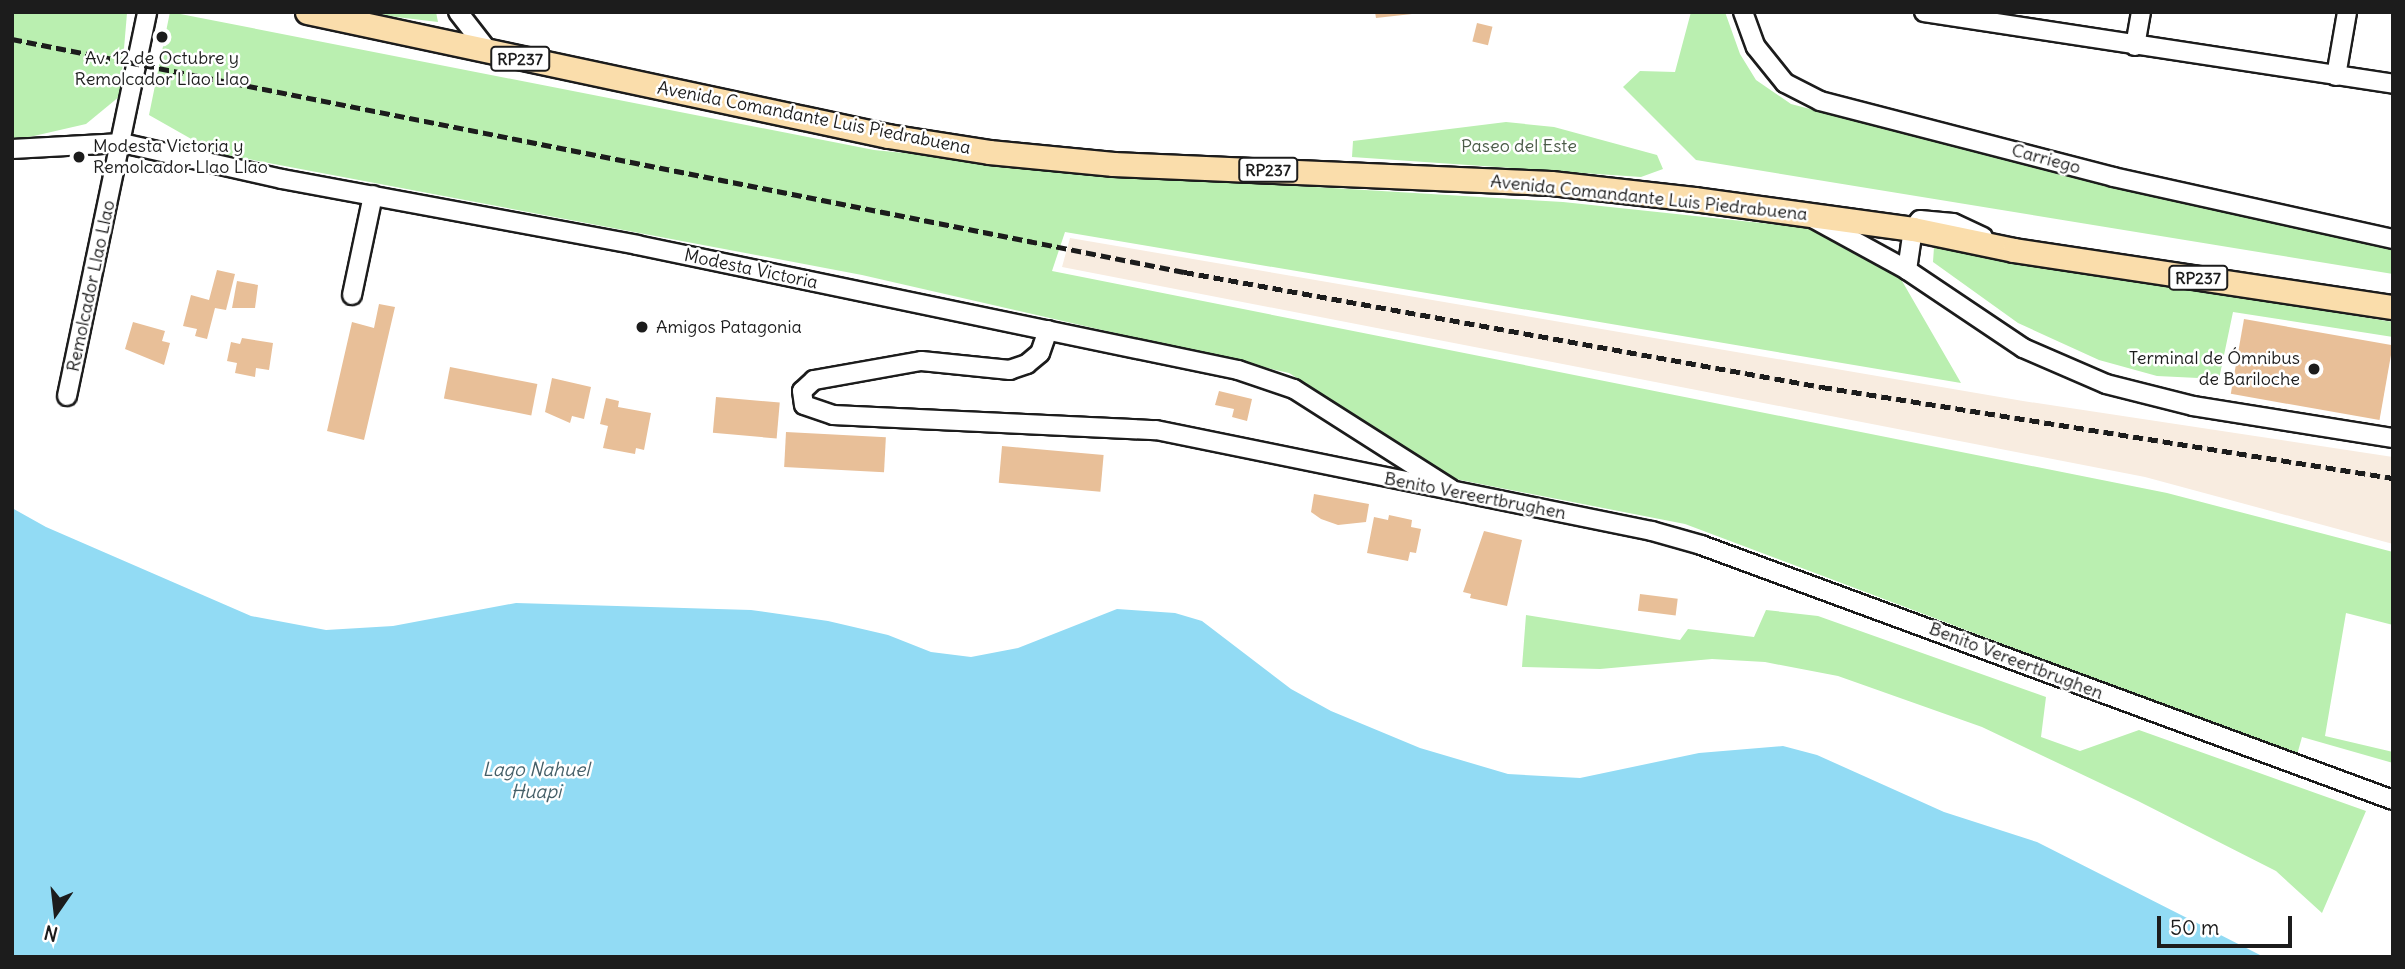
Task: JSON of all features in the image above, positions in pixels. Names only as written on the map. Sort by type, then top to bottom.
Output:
[{"type":"main road","name":"Avenida Comandante Luis Piedrabuena","points":[[307,12],[888,136],[989,152],[1113,164],[1551,183],[1913,229],[2014,250],[2393,307]]},
{"type":"street","name":"Remolcador Llao Llao","points":[[67,396],[122,143],[147,12]]},
{"type":"street","points":[[458,12],[489,52]]},
{"type":"street","name":"Carriego","points":[[1743,12],[1756,47],[1785,83],[1820,101],[2113,177],[2393,239]]},
{"type":"street","points":[[1927,12],[2393,84]]},
{"type":"street","points":[[2136,46],[2141,12]]},
{"type":"street","points":[[2336,76],[2347,12]]},
{"type":"street","name":"Modesta Victoria","points":[[12,149],[122,143],[1238,369],[1294,389],[1459,494]]},
{"type":"street","points":[[352,295],[373,195]]},
{"type":"street","points":[[1805,214],[1907,270],[2023,348],[2106,384],[2193,406],[2393,438]]},
{"type":"street","points":[[1907,270],[1913,229]]},
{"type":"street","name":"Benito Vereertbrughen","points":[[1048,330],[1040,353],[1027,364],[1010,370],[921,360],[814,380],[802,391],[804,405],[834,415],[1156,430],[1459,494],[1652,531],[1701,545],[2393,800]]},
{"type":"shaded area","points":[[1070,238],[2023,401],[2393,457],[2393,544],[2145,477],[1062,267]]},
{"type":"green space","points":[[12,12],[127,13],[120,96],[86,124],[12,141]]},
{"type":"green space","points":[[170,12],[874,150],[1136,176],[1563,202],[1809,228],[1898,274],[1961,383],[1065,232],[1052,271],[2167,493],[2393,552],[2393,625],[2346,613],[2325,736],[2393,752],[2393,763],[2302,737],[2297,755],[1685,524],[1455,479],[1289,373],[862,275],[216,153],[149,115]]},
{"type":"green space","points":[[372,12],[436,12],[438,22],[388,16]]},
{"type":"green space","points":[[1691,12],[1725,12],[1740,54],[1756,80],[1791,104],[2078,179],[2393,247],[2393,274],[1696,160],[1623,87],[1640,71],[1675,72]]},
{"type":"green space","name":"Paseo del Este","points":[[1506,122],[1554,127],[1657,155],[1663,169],[1641,177],[1352,157],[1353,141]]},
{"type":"green space","points":[[1934,247],[2393,322],[2393,337],[2233,312],[2219,379],[2157,376],[2099,360],[2018,323],[1933,262]]},
{"type":"green space","points":[[1766,610],[1818,616],[2046,697],[2041,737],[2080,751],[2139,730],[2366,811],[2322,913],[2276,871],[2138,801],[1982,727],[1838,676],[1765,662],[1712,659],[1600,669],[1522,667],[1526,615],[1680,640],[1688,629],[1754,637]]},
{"type":"water","name":"Lago Nahuel Huapi","points":[[12,508],[46,527],[251,616],[326,630],[393,626],[516,603],[751,610],[828,621],[888,635],[931,652],[971,657],[1018,648],[1117,609],[1175,613],[1202,621],[1291,689],[1331,711],[1420,748],[1508,774],[1580,778],[1699,753],[1783,746],[1817,755],[1944,812],[2037,842],[2264,957],[12,957]]},
{"type":"building","points":[[1375,12],[1412,12],[1412,14],[1376,18]]},
{"type":"building","points":[[1477,23],[1493,27],[1488,45],[1472,41]]},
{"type":"building","points":[[217,270],[235,274],[226,310],[215,308],[207,339],[195,336],[197,329],[183,326],[191,295],[209,300]]},
{"type":"building","points":[[237,281],[258,285],[255,308],[232,308]]},
{"type":"building","points":[[379,304],[395,307],[364,440],[327,431],[352,322],[374,328]]},
{"type":"building","name":"Terminal de Ómnibus de Bariloche","points":[[2244,319],[2393,345],[2380,420],[2231,394]]},
{"type":"building","points":[[133,322],[165,331],[162,341],[170,343],[164,365],[125,349]]},
{"type":"building","points":[[242,338],[273,343],[269,370],[256,368],[255,377],[235,373],[237,363],[227,361],[231,342],[240,344]]},
{"type":"building","points":[[450,367],[537,384],[531,415],[444,398]]},
{"type":"building","points":[[552,378],[591,387],[584,419],[572,416],[570,423],[545,412]]},
{"type":"building","points":[[1219,391],[1252,399],[1247,421],[1232,417],[1234,409],[1215,405]]},
{"type":"building","points":[[716,397],[780,403],[777,438],[713,433]]},
{"type":"building","points":[[606,398],[619,401],[618,407],[651,413],[644,450],[636,448],[635,454],[603,448],[608,426],[600,424]]},
{"type":"building","points":[[786,432],[886,437],[884,472],[784,467]]},
{"type":"building","points":[[1002,446],[1104,455],[1100,492],[999,483]]},
{"type":"building","points":[[1314,494],[1369,504],[1366,522],[1338,525],[1321,519],[1311,512]]},
{"type":"building","points":[[1389,515],[1412,520],[1411,527],[1421,529],[1416,553],[1410,552],[1408,561],[1367,553],[1374,517],[1388,520]]},
{"type":"building","points":[[1484,531],[1522,540],[1507,606],[1470,598],[1471,594],[1463,592]]},
{"type":"building","points":[[1640,594],[1678,599],[1676,616],[1638,611]]},
{"type":"railway","points":[[12,39],[1184,272],[1822,387],[2393,478]]},
{"type":"place","name":"Av. 12 de Octubre y Remolcador Llao Llao","points":[[162,37]]},
{"type":"place","name":"Modesta Victoria y Remolcador Llao Llao","points":[[79,157]]},
{"type":"place","name":"Amigos Patagonia","points":[[642,327]]},
{"type":"place","name":"Terminal de Ómnibus de Bariloche","points":[[2314,369]]}]
